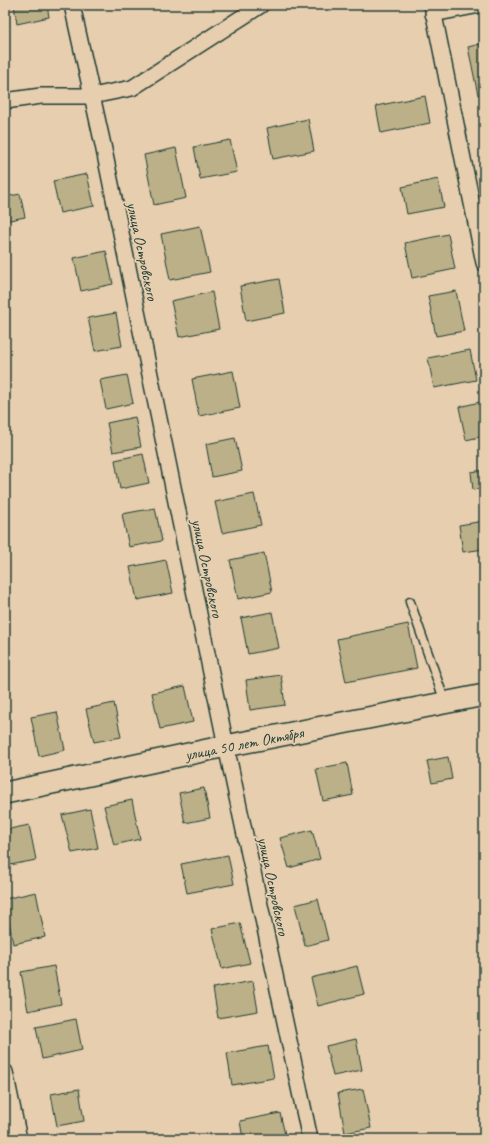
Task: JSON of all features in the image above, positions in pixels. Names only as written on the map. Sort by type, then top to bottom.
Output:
[{"type":"street","name":"улица Островского","points":[[72,5],[103,145],[226,746],[310,1139]]},
{"type":"street","points":[[5,101],[42,96],[92,96],[132,88],[261,5]]},
{"type":"street","points":[[480,5],[433,10],[484,263]]},
{"type":"street","name":"улица 50 лет Октября","points":[[5,793],[226,746],[484,695]]},
{"type":"street","points":[[5,1072],[18,1139]]},
{"type":"lane","points":[[410,602],[445,703]]},
{"type":"building","points":[[14,5],[47,5],[49,17],[17,24]]},
{"type":"building","points":[[484,43],[484,94],[478,95],[468,47]]},
{"type":"building","points":[[425,96],[430,123],[381,133],[376,106]]},
{"type":"building","points":[[308,119],[314,151],[273,159],[267,128]]},
{"type":"building","points":[[230,140],[237,172],[200,179],[194,147]]},
{"type":"building","points":[[176,148],[186,198],[154,205],[144,155]]},
{"type":"building","points":[[87,174],[94,206],[60,213],[53,181]]},
{"type":"building","points":[[438,179],[444,207],[407,214],[402,187]]},
{"type":"building","points":[[20,194],[25,217],[5,221],[5,197]]},
{"type":"building","points":[[200,226],[210,272],[170,280],[161,234]]},
{"type":"building","points":[[448,234],[455,269],[412,278],[405,243]]},
{"type":"building","points":[[106,251],[113,284],[81,291],[74,258]]},
{"type":"building","points":[[279,279],[285,313],[246,321],[240,286]]},
{"type":"building","points":[[456,291],[464,331],[436,336],[428,296]]},
{"type":"building","points":[[212,292],[219,329],[179,337],[171,301]]},
{"type":"building","points":[[116,313],[122,346],[95,351],[88,318]]},
{"type":"building","points":[[470,350],[476,380],[434,388],[428,358]]},
{"type":"building","points":[[233,371],[240,408],[199,416],[192,379]]},
{"type":"building","points":[[127,375],[133,403],[106,409],[100,380]]},
{"type":"building","points":[[484,401],[484,436],[466,440],[459,407]]},
{"type":"building","points":[[135,417],[141,447],[113,452],[107,423]]},
{"type":"building","points":[[235,438],[242,471],[212,477],[206,444]]},
{"type":"building","points":[[143,454],[149,483],[120,489],[115,460]]},
{"type":"building","points":[[484,470],[484,488],[473,490],[471,472]]},
{"type":"building","points":[[254,494],[261,525],[222,533],[215,502]]},
{"type":"building","points":[[155,508],[162,541],[129,547],[122,514]]},
{"type":"building","points":[[484,521],[484,549],[463,552],[459,525]]},
{"type":"building","points":[[264,553],[272,592],[238,599],[230,560]]},
{"type":"building","points":[[166,560],[173,593],[137,600],[130,567]]},
{"type":"building","points":[[272,612],[279,648],[248,654],[241,618]]},
{"type":"building","points":[[408,624],[417,668],[346,682],[337,639]]},
{"type":"building","points":[[281,675],[285,705],[250,710],[246,680]]},
{"type":"building","points":[[185,686],[193,722],[160,729],[152,693]]},
{"type":"building","points":[[114,703],[121,737],[94,742],[86,709]]},
{"type":"building","points":[[57,712],[65,750],[39,756],[31,717]]},
{"type":"building","points":[[448,757],[452,779],[432,783],[427,761]]},
{"type":"building","points":[[347,763],[353,795],[323,801],[316,769]]},
{"type":"building","points":[[204,788],[210,818],[185,823],[179,793]]},
{"type":"building","points":[[132,800],[140,839],[114,845],[104,806]]},
{"type":"building","points":[[90,809],[98,848],[72,853],[62,815]]},
{"type":"building","points":[[29,825],[36,860],[5,866],[5,830]]},
{"type":"building","points":[[312,830],[320,859],[289,868],[280,838]]},
{"type":"building","points":[[228,855],[234,884],[187,893],[181,864]]},
{"type":"building","points":[[36,892],[45,937],[13,944],[5,899]]},
{"type":"building","points":[[318,899],[328,940],[305,946],[295,905]]},
{"type":"building","points":[[240,923],[250,963],[222,969],[212,929]]},
{"type":"building","points":[[54,966],[61,1004],[28,1011],[21,972]]},
{"type":"building","points":[[357,966],[364,994],[318,1006],[311,978]]},
{"type":"building","points":[[253,981],[258,1011],[218,1018],[213,988]]},
{"type":"building","points":[[76,1019],[82,1050],[42,1059],[36,1027]]},
{"type":"building","points":[[356,1039],[362,1070],[333,1076],[326,1046]]},
{"type":"building","points":[[268,1046],[274,1078],[232,1085],[227,1053]]},
{"type":"building","points":[[79,1089],[84,1121],[57,1126],[51,1094]]},
{"type":"building","points":[[363,1089],[371,1128],[345,1133],[338,1093]]},
{"type":"building","points":[[280,1113],[286,1139],[243,1139],[240,1121]]}]
